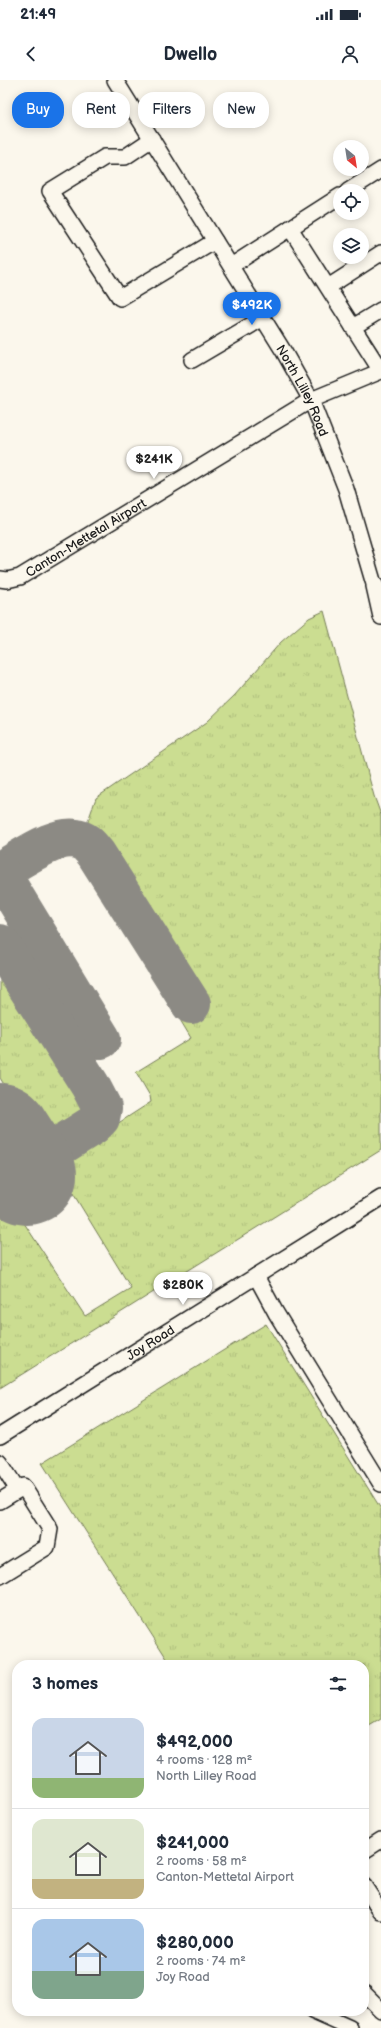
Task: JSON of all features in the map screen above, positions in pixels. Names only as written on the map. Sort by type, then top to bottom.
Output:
[{"type":"street","name":"North Lilley Road","points":[[115,80],[263,318],[311,400],[346,489],[372,581],[381,595]]},
{"type":"street","points":[[152,139],[125,157],[105,157],[50,190],[120,298],[215,240]]},
{"type":"street","points":[[359,184],[381,170]]},
{"type":"street","points":[[231,266],[333,200]]},
{"type":"street","points":[[290,228],[381,371]]},
{"type":"street","points":[[328,287],[381,253]]},
{"type":"street","points":[[353,327],[381,310]]},
{"type":"street","points":[[192,360],[263,318]]},
{"type":"street","name":"Canton-Mettetal Airport","points":[[0,579],[7,580],[20,577],[311,400],[381,371]]},
{"type":"street","points":[[372,581],[381,617]]},
{"type":"street","name":"Joy Road","points":[[0,1436],[381,1198]]},
{"type":"street","points":[[256,1276],[276,1313],[381,1484]]},
{"type":"street","points":[[0,1462],[18,1490]]},
{"type":"street","points":[[0,1500],[23,1486],[50,1529],[47,1547],[0,1576]]},
{"type":"street","points":[[369,1848],[381,1840]]},
{"type":"street","points":[[369,1894],[381,1912]]},
{"type":"street","points":[[369,1998],[381,2010]]},
{"type":"street","points":[[323,2016],[350,2028]]},
{"type":"green space","points":[[324,611],[374,796],[381,815],[381,1150],[0,1388],[0,1198],[5,1194],[85,1316],[131,1288],[55,1164],[151,1102],[150,1096],[136,1072],[191,1038],[179,1018],[202,1004],[199,996],[96,836],[88,830],[88,821],[96,798],[207,722],[235,695],[281,642],[309,618]]},
{"type":"green space","points":[[0,964],[77,1087],[82,1100],[83,1108],[79,1117],[69,1126],[47,1137],[32,1129],[0,1078]]},
{"type":"green space","points":[[266,1324],[381,1509],[381,1719],[369,1726],[369,1660],[168,1660],[42,1463]]},
{"type":"taxiway","points":[[0,871],[50,843],[71,838],[85,842],[96,854],[191,1004]]},
{"type":"taxiway","points":[[0,873],[101,1039]]},
{"type":"taxiway","points":[[0,944],[90,1085],[102,1108],[100,1118],[93,1125],[0,1184]]},
{"type":"runway","points":[[0,1133],[27,1175]]}]
